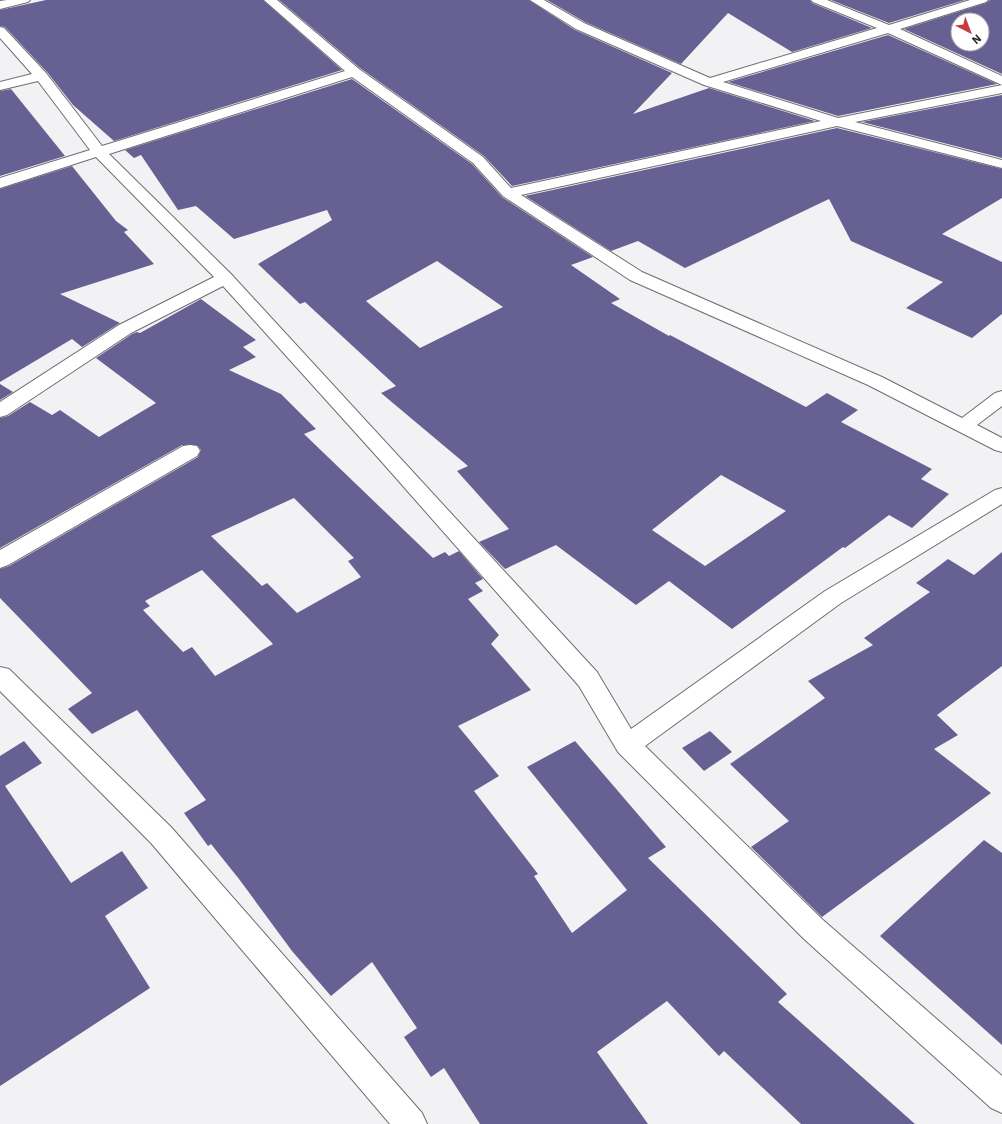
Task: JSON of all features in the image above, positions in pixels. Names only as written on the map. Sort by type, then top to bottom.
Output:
[{"type":"street","points":[[0,5],[24,0]]},
{"type":"street","points":[[270,0],[354,72],[478,160],[508,193],[636,276],[875,381],[1002,446]]},
{"type":"street","points":[[536,0],[580,26],[709,82],[836,122],[1002,164]]},
{"type":"street","points":[[816,0],[890,29],[1002,81]]},
{"type":"street","points":[[709,82],[809,51],[890,29],[982,0]]},
{"type":"street","points":[[0,31],[41,76],[99,152],[225,278],[388,456],[588,679],[627,745],[813,929],[1002,1097]]},
{"type":"street","points":[[0,183],[354,72]]},
{"type":"street","points":[[0,86],[41,76]]},
{"type":"street","points":[[508,193],[836,122],[1002,89]]},
{"type":"street","points":[[0,411],[125,329],[225,278]]},
{"type":"street","points":[[963,426],[1002,397]]},
{"type":"street","points":[[0,560],[190,451]]},
{"type":"street","points":[[627,745],[833,597],[1002,494]]},
{"type":"street","points":[[0,676],[162,835],[411,1124]]},
{"type":"building","points":[[46,0],[263,0],[342,70],[114,141],[73,105],[47,72],[5,27],[0,26],[0,10]]},
{"type":"building","points":[[279,0],[529,0],[575,30],[672,73],[633,114],[709,88],[815,121],[512,186],[484,156],[360,68]]},
{"type":"building","points":[[547,0],[810,0],[812,3],[872,28],[792,52],[728,13],[681,64],[585,22]]},
{"type":"building","points":[[831,0],[965,0],[889,23]]},
{"type":"building","points":[[990,0],[1002,0],[1002,74],[954,52],[990,52],[990,12],[958,12],[986,3]]},
{"type":"building","points":[[950,14],[950,50],[904,29]]},
{"type":"building","points":[[888,35],[997,84],[838,116],[728,82]]},
{"type":"building","points":[[352,79],[472,164],[502,197],[593,257],[571,265],[620,299],[611,303],[669,336],[670,335],[806,407],[827,393],[858,410],[841,422],[932,469],[921,479],[949,494],[912,528],[889,515],[732,629],[669,581],[636,605],[556,545],[505,569],[479,542],[509,529],[457,471],[468,466],[381,393],[396,386],[305,302],[300,304],[258,264],[332,220],[327,210],[234,239],[196,206],[178,210],[141,155],[134,158],[125,150]],"holes":[[[437,261],[503,307],[420,348],[366,301]],[[721,475],[786,511],[705,566],[652,530]]]},
{"type":"building","points":[[11,89],[65,156],[0,176],[0,91]]},
{"type":"building","points":[[1002,95],[1002,158],[862,122]]},
{"type":"building","points":[[837,128],[1002,169],[1002,198],[942,234],[1002,262],[1002,314],[972,338],[906,308],[943,282],[851,241],[829,199],[685,268],[638,241],[611,251],[525,196]]},
{"type":"building","points":[[72,166],[116,221],[128,230],[124,232],[154,264],[60,294],[120,323],[82,347],[72,339],[0,382],[0,189]]},
{"type":"building","points":[[201,299],[256,340],[243,347],[256,357],[229,370],[281,394],[316,429],[304,434],[433,558],[445,552],[449,556],[459,551],[483,579],[475,583],[483,591],[468,599],[499,635],[491,644],[531,690],[458,726],[499,776],[474,791],[538,874],[534,876],[572,933],[627,890],[527,767],[575,741],[666,847],[648,858],[787,994],[778,1002],[915,1124],[801,1124],[724,1051],[719,1056],[667,1001],[597,1052],[648,1124],[480,1124],[444,1068],[431,1077],[404,1037],[417,1028],[372,962],[331,996],[292,951],[239,879],[211,844],[208,846],[184,813],[206,800],[137,710],[92,734],[68,709],[92,693],[0,598],[0,569],[9,566],[198,457],[201,450],[197,445],[182,445],[0,548],[0,418],[8,416],[30,402],[52,415],[60,410],[99,437],[156,403],[96,358],[132,334],[137,332],[140,333]],"holes":[[[294,498],[354,558],[348,561],[361,577],[297,613],[267,583],[262,586],[211,536]],[[202,570],[273,644],[215,676],[192,647],[183,652],[143,610],[150,606],[145,601]]]},
{"type":"building","points":[[0,384],[13,392],[0,400]]},
{"type":"building","points":[[1002,552],[1002,666],[937,715],[958,735],[934,749],[991,793],[822,917],[751,847],[789,821],[730,764],[825,698],[808,681],[873,645],[864,638],[930,592],[916,583],[948,559],[974,575]]},
{"type":"building","points":[[710,731],[732,752],[704,771],[682,748]]},
{"type":"building","points":[[24,741],[42,763],[5,786],[71,883],[122,851],[148,888],[105,916],[150,988],[0,1086],[0,756]]},
{"type":"building","points":[[984,840],[1002,853],[1002,1045],[880,936]]}]
